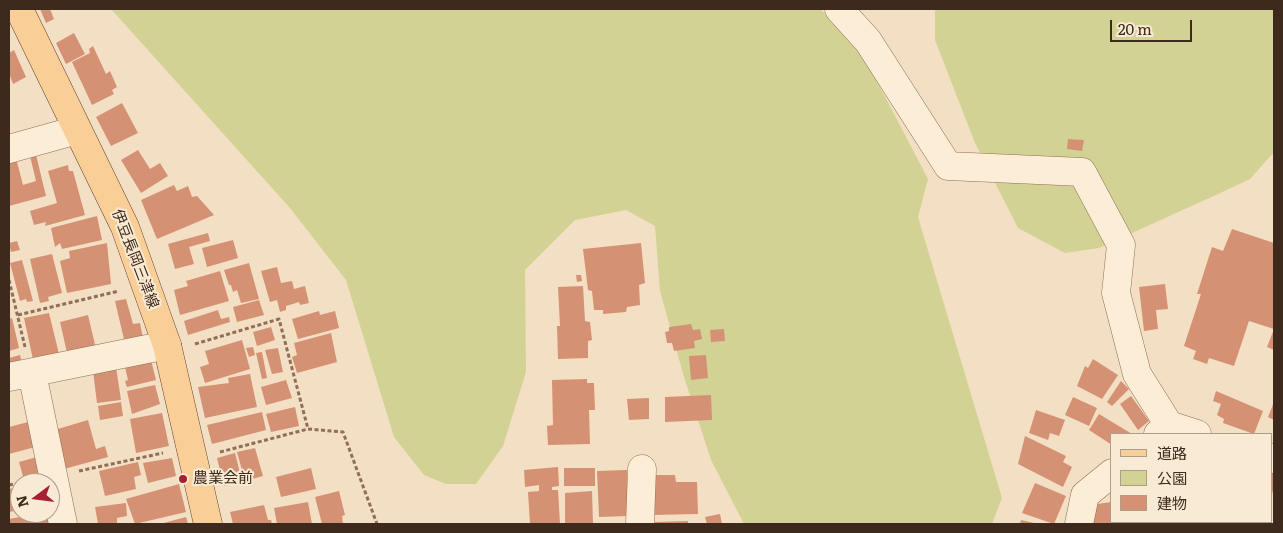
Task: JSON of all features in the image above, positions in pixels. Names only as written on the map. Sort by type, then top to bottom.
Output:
[{"type":"main road","name":"伊豆長岡三津線","points":[[19,9],[76,130],[125,227],[168,349],[208,524]]},
{"type":"street","points":[[839,9],[868,41],[948,166],[1082,172],[1121,245],[1116,293],[1137,374],[1163,430],[1188,433]]},
{"type":"street","points":[[9,149],[76,130]]},
{"type":"street","points":[[52,473],[20,375],[168,349]]},
{"type":"street","points":[[640,524],[642,469]]},
{"type":"street","points":[[1079,524],[1085,495],[1110,475]]},
{"type":"street","points":[[60,510],[63,524]]},
{"type":"path","points":[[9,280],[18,315],[20,375]]},
{"type":"path","points":[[18,315],[146,285]]},
{"type":"path","points":[[168,349],[279,319],[308,429]]},
{"type":"path","points":[[60,476],[192,453],[308,429],[343,432],[377,524]]},
{"type":"green space","points":[[111,9],[820,9],[857,43],[928,179],[918,217],[1002,498],[992,524],[744,524],[711,460],[684,377],[660,291],[655,226],[626,210],[575,220],[525,270],[526,372],[503,446],[476,484],[446,484],[424,475],[394,437],[346,280],[290,208]]},
{"type":"green space","points":[[935,9],[1274,9],[1274,152],[1250,179],[1099,248],[1065,253],[1018,228],[975,143],[935,40]]},
{"type":"building","points":[[40,9],[50,9],[54,19],[46,23]]},
{"type":"building","points":[[74,33],[85,54],[66,64],[56,43]]},
{"type":"building","points":[[93,46],[106,74],[110,71],[117,87],[112,90],[114,94],[92,105],[72,62],[90,53],[89,49]]},
{"type":"building","points":[[14,50],[26,77],[13,84],[9,73],[9,53]]},
{"type":"building","points":[[122,103],[138,133],[111,146],[96,117]]},
{"type":"building","points":[[1068,139],[1084,140],[1082,151],[1067,149]]},
{"type":"building","points":[[138,150],[150,169],[160,163],[168,176],[141,193],[121,160]]},
{"type":"building","points":[[36,155],[46,196],[9,206],[9,160],[16,158],[23,185],[36,181],[30,156]]},
{"type":"building","points":[[68,165],[69,171],[73,171],[85,215],[45,226],[46,222],[34,225],[30,211],[57,203],[48,171]]},
{"type":"building","points":[[174,185],[177,191],[188,186],[192,197],[197,196],[214,215],[157,239],[141,200]]},
{"type":"building","points":[[97,216],[102,240],[62,249],[60,243],[55,247],[51,228]]},
{"type":"building","points":[[1232,229],[1274,243],[1274,329],[1249,321],[1234,366],[1209,358],[1207,364],[1193,359],[1196,351],[1184,346],[1201,294],[1197,294],[1212,247],[1223,251]]},
{"type":"building","points":[[208,233],[210,241],[189,247],[194,264],[175,269],[168,244]]},
{"type":"building","points":[[233,240],[238,258],[207,267],[202,248]]},
{"type":"building","points":[[17,241],[20,250],[11,252],[9,243]]},
{"type":"building","points":[[107,243],[111,284],[67,293],[60,261],[70,258],[69,251]]},
{"type":"building","points":[[641,243],[645,283],[639,285],[640,305],[627,307],[626,312],[603,314],[603,310],[594,310],[592,291],[588,290],[583,249]]},
{"type":"building","points":[[52,254],[62,293],[48,297],[49,301],[40,303],[30,259]]},
{"type":"building","points":[[22,260],[33,301],[27,302],[26,299],[20,301],[10,263]]},
{"type":"building","points":[[249,263],[259,299],[241,303],[237,290],[233,292],[231,285],[229,285],[224,270]]},
{"type":"building","points":[[277,267],[281,283],[292,281],[294,289],[305,286],[309,303],[300,305],[299,302],[286,306],[286,310],[280,312],[277,300],[270,302],[261,271]]},
{"type":"building","points":[[220,271],[229,301],[180,315],[174,290],[188,286],[186,281]]},
{"type":"building","points":[[576,275],[581,275],[582,281],[577,282]]},
{"type":"building","points":[[1165,284],[1168,309],[1156,310],[1158,329],[1144,331],[1139,287]]},
{"type":"building","points":[[583,286],[585,321],[590,322],[592,340],[588,341],[588,358],[558,359],[557,326],[560,326],[558,287]]},
{"type":"building","points":[[126,299],[133,324],[140,323],[144,343],[126,348],[115,301]]},
{"type":"building","points":[[259,300],[264,315],[237,322],[233,307]]},
{"type":"building","points":[[218,310],[221,319],[229,317],[230,322],[188,335],[184,321]]},
{"type":"building","points":[[319,311],[320,315],[335,311],[339,328],[298,339],[292,319]]},
{"type":"building","points":[[49,313],[60,358],[34,364],[24,318]]},
{"type":"building","points":[[88,315],[96,349],[68,357],[60,322]]},
{"type":"building","points":[[12,318],[19,348],[9,351],[9,319]]},
{"type":"building","points":[[691,324],[693,330],[700,329],[702,339],[694,341],[695,348],[674,351],[672,343],[667,343],[665,332],[669,331],[669,327]]},
{"type":"building","points":[[271,327],[275,340],[257,346],[253,332]]},
{"type":"building","points":[[724,329],[725,341],[711,342],[710,330]]},
{"type":"building","points":[[1274,329],[1274,350],[1267,347]]},
{"type":"building","points":[[331,333],[337,362],[297,373],[292,357],[297,355],[294,343]]},
{"type":"building","points":[[242,340],[250,369],[205,383],[200,367],[209,364],[205,351]]},
{"type":"building","points":[[253,347],[255,355],[249,357],[246,348]]},
{"type":"building","points":[[278,348],[283,372],[272,374],[265,350]]},
{"type":"building","points":[[262,352],[267,378],[262,379],[256,353]]},
{"type":"building","points":[[20,355],[23,367],[9,370],[9,358]]},
{"type":"building","points":[[706,355],[708,378],[691,380],[689,356]]},
{"type":"building","points":[[150,356],[156,380],[127,387],[125,381],[128,380],[124,363]]},
{"type":"building","points":[[1093,359],[1118,375],[1102,399],[1077,386],[1085,366],[1088,368]]},
{"type":"building","points":[[116,367],[121,400],[97,403],[93,371]]},
{"type":"building","points":[[250,374],[257,407],[205,418],[198,387],[229,383],[228,378]]},
{"type":"building","points":[[587,379],[587,383],[594,383],[595,410],[589,410],[590,444],[548,445],[547,426],[553,425],[552,380]]},
{"type":"building","points":[[286,380],[292,398],[266,405],[261,387]]},
{"type":"building","points":[[1121,381],[1129,389],[1112,406],[1107,402]]},
{"type":"building","points":[[155,385],[160,404],[132,414],[127,391]]},
{"type":"building","points":[[1216,391],[1263,411],[1254,433],[1223,423],[1224,419],[1217,415],[1221,404],[1213,401]]},
{"type":"building","points":[[711,395],[712,420],[665,422],[665,397]]},
{"type":"building","points":[[1131,396],[1149,421],[1138,430],[1120,404]]},
{"type":"building","points":[[1073,397],[1097,408],[1089,426],[1065,415]]},
{"type":"building","points":[[649,398],[649,419],[629,420],[627,399]]},
{"type":"building","points":[[121,402],[123,416],[100,420],[98,406]]},
{"type":"building","points":[[1274,402],[1274,420],[1268,417]]},
{"type":"building","points":[[295,407],[299,426],[271,432],[266,414]]},
{"type":"building","points":[[1036,410],[1065,420],[1059,436],[1050,433],[1048,440],[1029,433]]},
{"type":"building","points":[[262,412],[266,430],[212,444],[207,425]]},
{"type":"building","points":[[162,413],[169,446],[136,453],[130,419]]},
{"type":"building","points":[[1099,414],[1130,433],[1110,433],[1110,444],[1089,430]]},
{"type":"building","points":[[88,420],[96,449],[105,446],[108,457],[64,469],[51,431]]},
{"type":"building","points":[[32,421],[39,446],[9,454],[9,427]]},
{"type":"building","points":[[1025,436],[1066,456],[1063,462],[1072,467],[1063,487],[1018,464]]},
{"type":"building","points":[[255,448],[263,476],[245,481],[237,452]]},
{"type":"building","points":[[235,453],[242,481],[224,486],[217,458]]},
{"type":"building","points":[[37,457],[40,473],[22,473],[19,462]]},
{"type":"building","points":[[172,458],[176,476],[148,483],[143,463]]},
{"type":"building","points":[[138,462],[141,475],[134,477],[136,489],[105,496],[99,471]]},
{"type":"building","points":[[558,467],[559,486],[552,487],[552,490],[558,490],[560,524],[530,524],[528,492],[539,491],[539,485],[525,487],[524,470]]},
{"type":"building","points":[[311,468],[316,489],[281,497],[276,477]]},
{"type":"building","points":[[564,468],[595,468],[595,486],[564,486]]},
{"type":"building","points":[[1273,468],[1274,468],[1273,490]]},
{"type":"building","points":[[627,470],[628,516],[599,517],[597,471]]},
{"type":"building","points":[[654,475],[675,475],[676,482],[697,482],[698,514],[654,515]]},
{"type":"building","points":[[1035,483],[1066,496],[1054,524],[1022,513]]},
{"type":"building","points":[[179,484],[186,512],[135,524],[126,499]]},
{"type":"building","points":[[9,489],[10,489],[9,512]]},
{"type":"building","points":[[339,491],[345,515],[342,516],[343,524],[322,524],[315,497]]},
{"type":"building","points":[[592,491],[593,524],[565,524],[565,493]]},
{"type":"building","points":[[308,502],[312,524],[277,524],[274,508]]},
{"type":"building","points":[[1110,502],[1110,523],[1155,524],[1091,524],[1089,505]]},
{"type":"building","points":[[126,503],[127,516],[117,518],[117,524],[98,524],[95,507]]},
{"type":"building","points":[[264,505],[268,520],[271,520],[272,524],[233,524],[230,512]]},
{"type":"building","points":[[720,514],[722,524],[707,524],[705,517]]},
{"type":"building","points":[[186,517],[188,524],[160,524]]},
{"type":"building","points":[[9,519],[10,523],[50,524],[9,524]]},
{"type":"building","points":[[1021,520],[1034,523],[1034,524],[1020,524]]},
{"type":"building","points":[[688,521],[688,524],[655,524],[655,522]]},
{"type":"place","name":"農業会前","points":[[183,479]]}]
